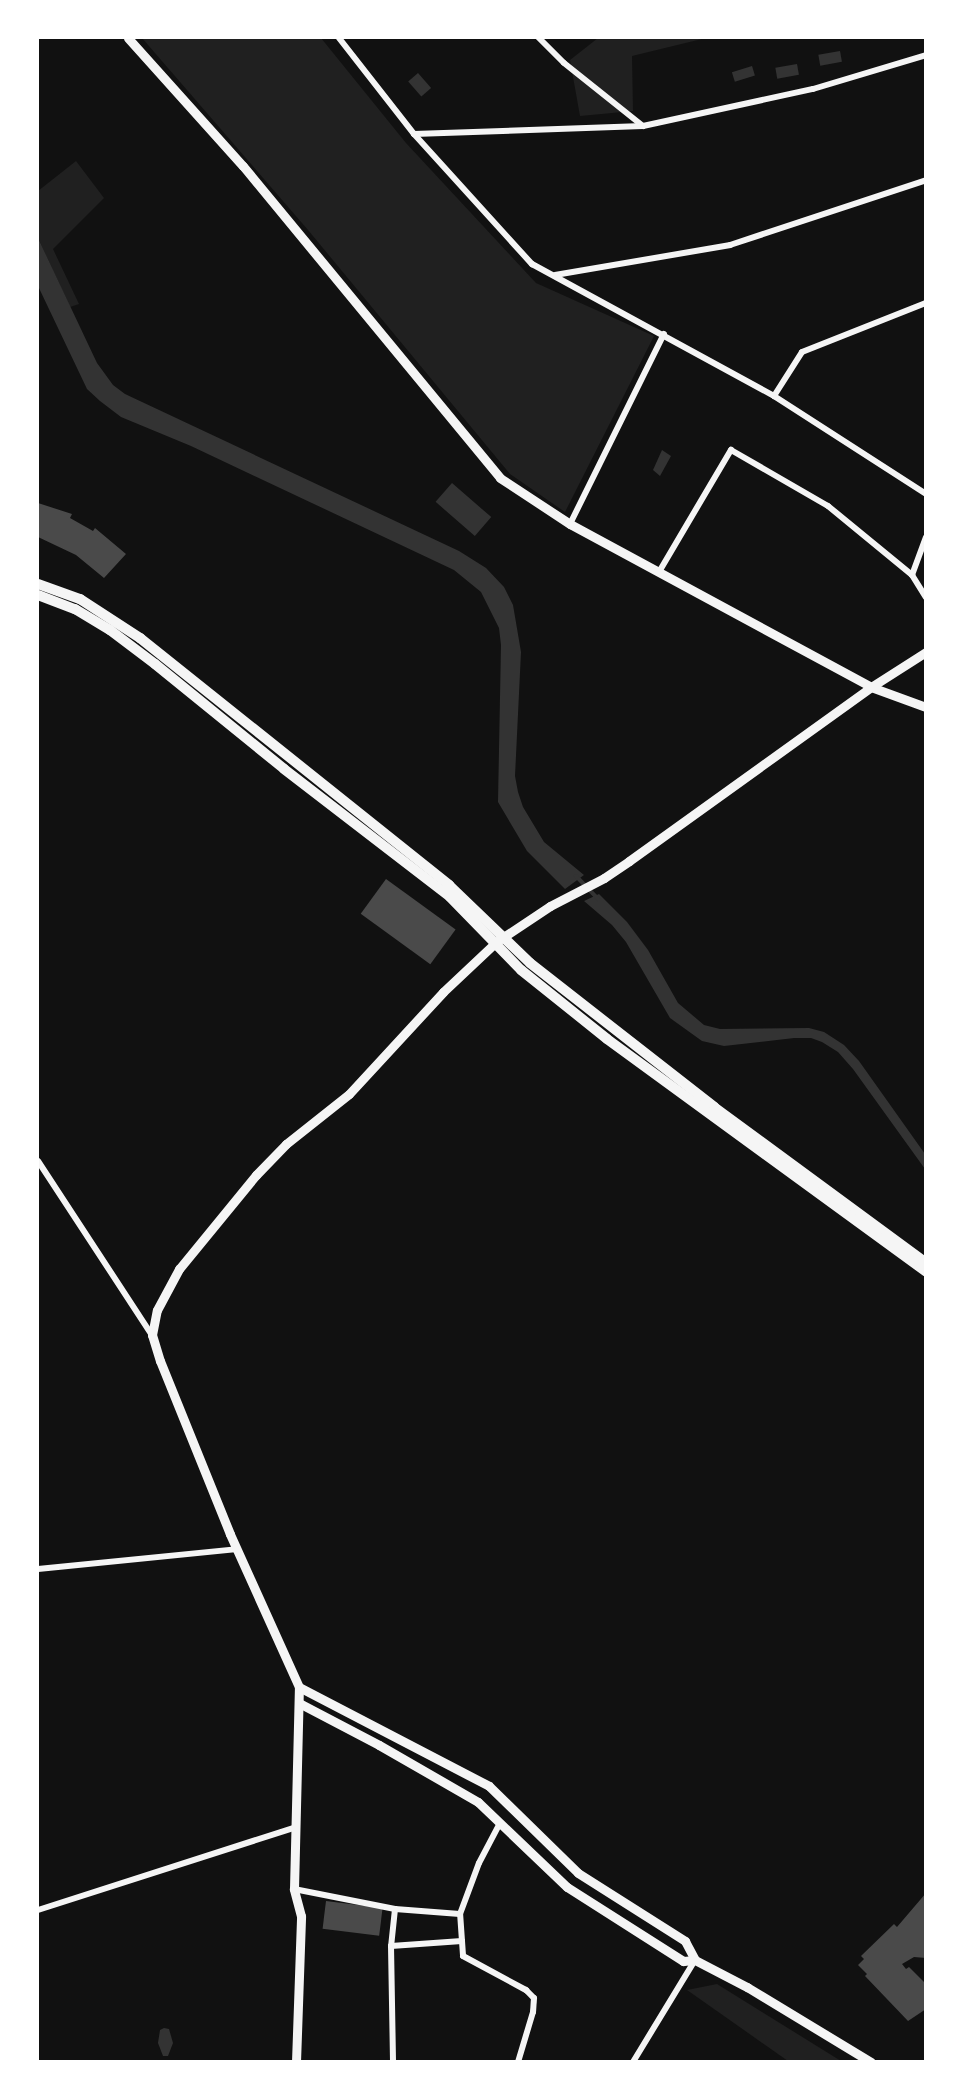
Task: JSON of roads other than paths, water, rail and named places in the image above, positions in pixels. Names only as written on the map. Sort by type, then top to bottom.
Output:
[{"type":"main road","points":[[39,586],[155,664],[284,769],[450,897],[682,1082],[926,1263]]},
{"type":"main road","points":[[500,939],[521,970],[607,1039],[926,1272]]},
{"type":"street","points":[[128,38],[243,166],[500,478],[570,524],[871,687],[926,706]]},
{"type":"street","points":[[339,38],[414,134],[532,264],[774,396],[926,494]]},
{"type":"street","points":[[539,38],[564,63],[643,126]]},
{"type":"street","points":[[414,134],[643,126],[813,88],[926,55]]},
{"type":"street","points":[[554,275],[730,244],[926,180]]},
{"type":"street","points":[[774,396],[802,352],[926,303]]},
{"type":"street","points":[[570,524],[664,334]]},
{"type":"street","points":[[659,572],[731,450],[828,506],[912,575],[926,597]]},
{"type":"street","points":[[912,575],[926,537]]},
{"type":"street","points":[[152,1335],[157,1310],[179,1269],[256,1175],[286,1144],[349,1094],[443,992],[500,939],[569,895],[604,878],[683,824],[871,687],[926,652]]},
{"type":"street","points":[[38,1161],[152,1335],[160,1361],[237,1549],[299,1687],[294,1889],[302,1916],[296,2061]]},
{"type":"street","points":[[38,1569],[237,1549]]},
{"type":"street","points":[[299,1687],[489,1786],[578,1873],[685,1941],[695,1960]]},
{"type":"street","points":[[299,1703],[478,1802],[567,1887],[683,1961],[695,1960],[747,1987],[871,2061]]},
{"type":"street","points":[[501,1823],[479,1863],[460,1914],[462,1956],[526,1990],[534,1998],[533,2012],[519,2061]]},
{"type":"street","points":[[38,1910],[297,1827]]},
{"type":"street","points":[[294,1889],[395,1909],[460,1914]]},
{"type":"street","points":[[393,2061],[391,1946],[395,1909]]},
{"type":"street","points":[[391,1946],[462,1941]]},
{"type":"street","points":[[633,2061],[695,1960]]},
{"type":"waterway","points":[[576,876],[598,899]]}]
